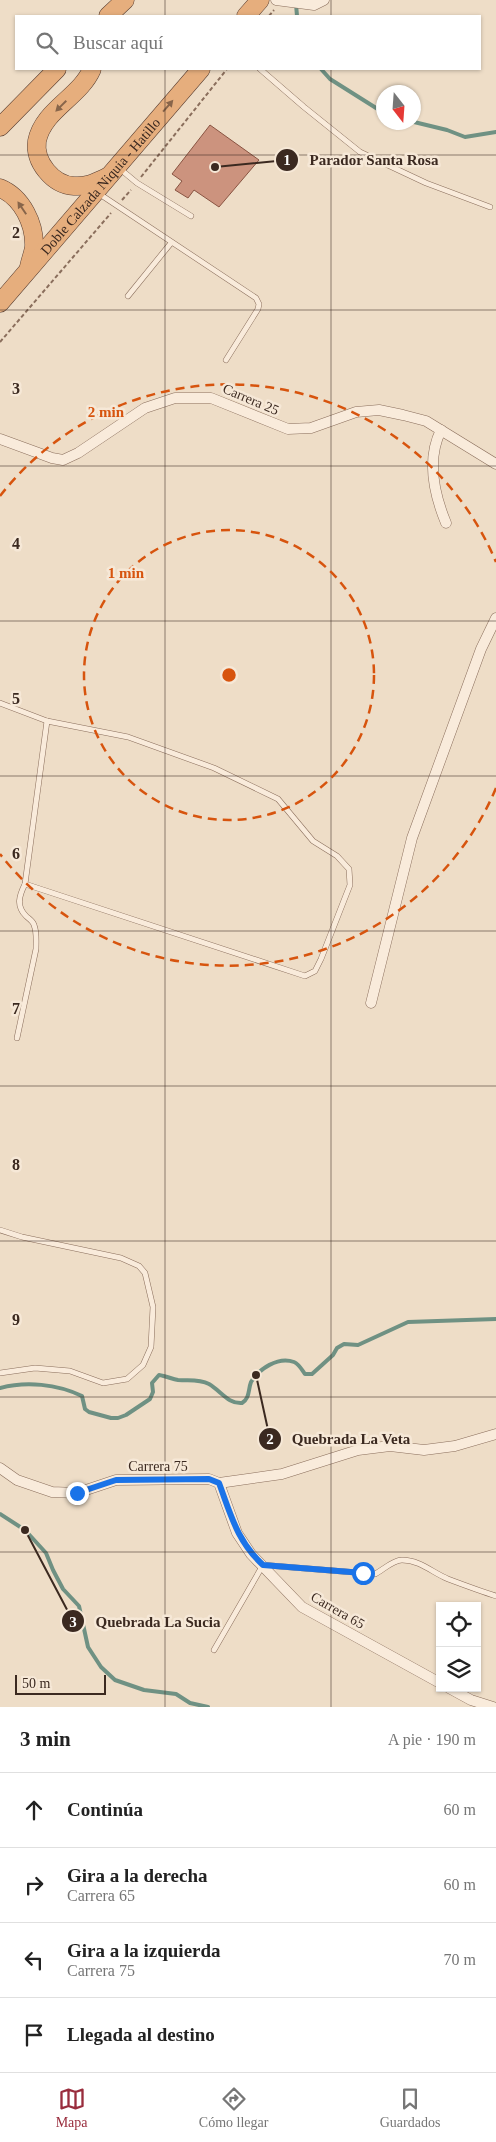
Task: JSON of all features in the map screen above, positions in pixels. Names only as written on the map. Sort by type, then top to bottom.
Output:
[{"type":"highway","points":[[247,15],[260,0]]},
{"type":"highway","points":[[0,127],[56,70]]},
{"type":"highway","points":[[92,70],[86,81],[42,125],[37,142],[39,158],[51,177],[72,186],[90,185],[113,172]]},
{"type":"highway","name":"Doble Calzada Niquia - Hatillo","points":[[0,303],[199,70]]},
{"type":"highway","points":[[0,188],[6,190],[22,206],[32,226],[34,248],[28,270]]},
{"type":"street","points":[[276,0],[314,6],[324,0]]},
{"type":"street","name":"Carrera 25","points":[[0,439],[52,458],[64,460],[78,453],[145,408],[175,398],[211,398],[288,429],[311,428],[356,412],[379,410],[426,421],[496,464]]},
{"type":"street","points":[[441,430],[435,444],[434,485],[437,502],[446,523]]},
{"type":"street","points":[[371,1002],[412,838],[481,649],[496,618]]},
{"type":"street","name":"Carrera 75","points":[[0,1468],[17,1480],[52,1492],[77,1493],[116,1480],[209,1479],[219,1483],[282,1474],[358,1450],[390,1446],[424,1450],[455,1446],[496,1434]]},
{"type":"street","name":"Carrera 65","points":[[219,1483],[237,1533],[251,1554],[302,1607],[436,1681]]},
{"type":"street","points":[[456,1692],[471,1700],[493,1707]]},
{"type":"lane","points":[[261,70],[360,152],[426,183],[490,207]]},
{"type":"lane","points":[[113,172],[137,182],[190,216]]},
{"type":"lane","points":[[95,192],[256,298],[259,304],[258,309],[226,360]]},
{"type":"lane","points":[[128,296],[171,243]]},
{"type":"lane","points":[[0,702],[47,721],[128,736],[214,768],[278,799],[313,841],[337,856],[349,869],[350,884],[321,959],[315,971],[305,976],[25,884]]},
{"type":"lane","points":[[17,1038],[36,948],[34,923],[24,914],[19,905],[20,894],[25,884],[47,721]]},
{"type":"lane","points":[[0,1230],[22,1237],[121,1258],[139,1266],[145,1273],[154,1307],[151,1347],[143,1365],[126,1380],[103,1383],[70,1372],[34,1368],[0,1373]]},
{"type":"lane","points":[[214,1650],[263,1565],[375,1574],[402,1560],[418,1563],[446,1578],[496,1596]]},
{"type":"building","points":[[210,125],[259,160],[219,207],[194,190],[188,198],[175,190],[182,181],[172,174]]},
{"type":"waterway","points":[[296,4],[297,15]]},
{"type":"waterway","points":[[322,70],[330,79],[376,108]]},
{"type":"waterway","points":[[421,124],[465,137],[496,132]]},
{"type":"waterway","points":[[0,1388],[31,1384],[52,1386],[82,1396],[85,1409],[89,1412],[111,1418],[126,1415],[150,1399],[153,1392],[152,1383],[159,1375],[178,1380],[205,1382],[229,1399],[242,1403],[248,1396],[254,1377],[264,1368],[275,1362],[294,1362],[305,1374],[312,1374],[333,1355],[337,1348],[344,1344],[358,1345],[408,1322],[496,1319]]},
{"type":"waterway","points":[[0,1514],[25,1530],[46,1553],[63,1589],[79,1606],[88,1647],[101,1667],[115,1680],[144,1690],[176,1694],[190,1703],[208,1707]]},
{"type":"place","name":"Parador Santa Rosa","points":[[215,167]]},
{"type":"place","name":"Quebrada La Veta","points":[[256,1375]]},
{"type":"place","name":"Quebrada La Sucia","points":[[25,1530]]},
{"type":"route","points":[[77,1493],[116,1480],[209,1479],[219,1483],[237,1533],[251,1554],[263,1565],[363,1573]]}]
